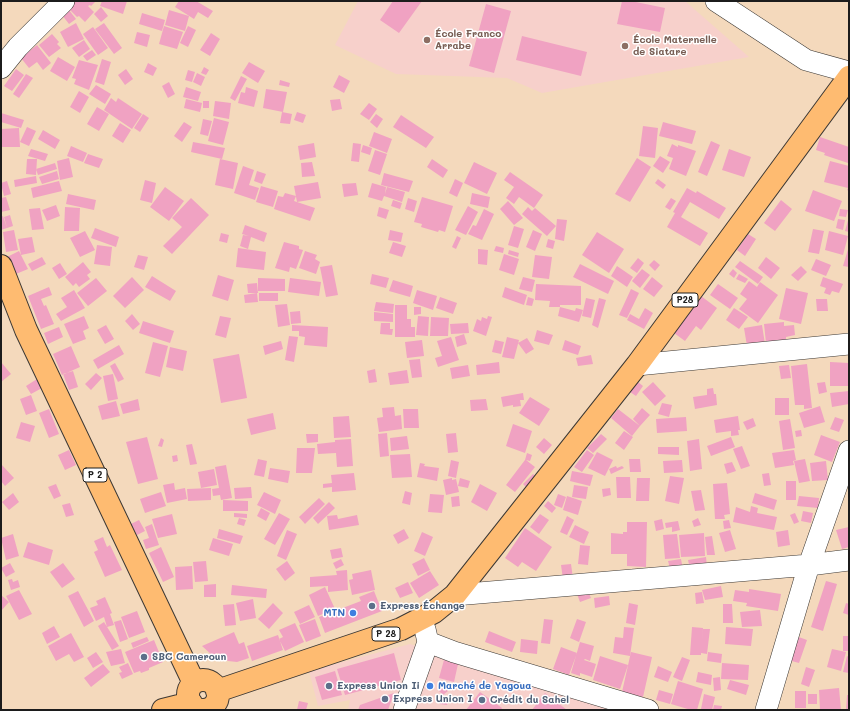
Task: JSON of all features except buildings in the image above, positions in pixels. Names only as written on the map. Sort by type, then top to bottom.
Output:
[{"type":"main road","name":"P28","points":[[516,518],[637,365],[849,77]]},
{"type":"main road","name":"P 2","points":[[1,266],[26,330],[192,693]]},
{"type":"main road","name":"P 28","points":[[220,701],[315,657],[362,643],[401,629],[434,612],[455,595],[516,518]]},
{"type":"main road","points":[[163,710],[192,693],[199,680],[210,682],[220,701]]},
{"type":"street","points":[[1,68],[18,47],[64,1]]},
{"type":"street","points":[[716,1],[806,60],[849,72]]},
{"type":"street","points":[[637,365],[849,344]]},
{"type":"street","points":[[766,710],[809,565],[849,452]]},
{"type":"street","points":[[455,595],[809,565],[849,560]]},
{"type":"street","points":[[404,710],[428,642],[422,619]]},
{"type":"street","points":[[428,642],[454,652],[648,710]]},
{"type":"shaded area","points":[[358,1],[685,1],[749,57],[542,93],[507,78],[396,74],[335,45]]},
{"type":"shaded area","name":"Marché de Yagoua","points":[[410,644],[629,710],[348,710],[350,700],[318,706],[309,671]]},
{"type":"place","name":"École Franco Arrabe","points":[[427,40]]},
{"type":"place","name":"École Maternelle de Siatare","points":[[625,46]]},
{"type":"place","name":"Express Échange","points":[[372,606]]},
{"type":"place","name":"MTN","points":[[353,613]]},
{"type":"place","name":"SBC Cameroun","points":[[144,657]]},
{"type":"place","name":"Express Union Ii","points":[[329,686]]},
{"type":"place","name":"Marché de Yagoua","points":[[430,686]]},
{"type":"place","name":"Express Union I","points":[[385,699]]},
{"type":"place","name":"Crédit du Sahel","points":[[482,700]]}]
